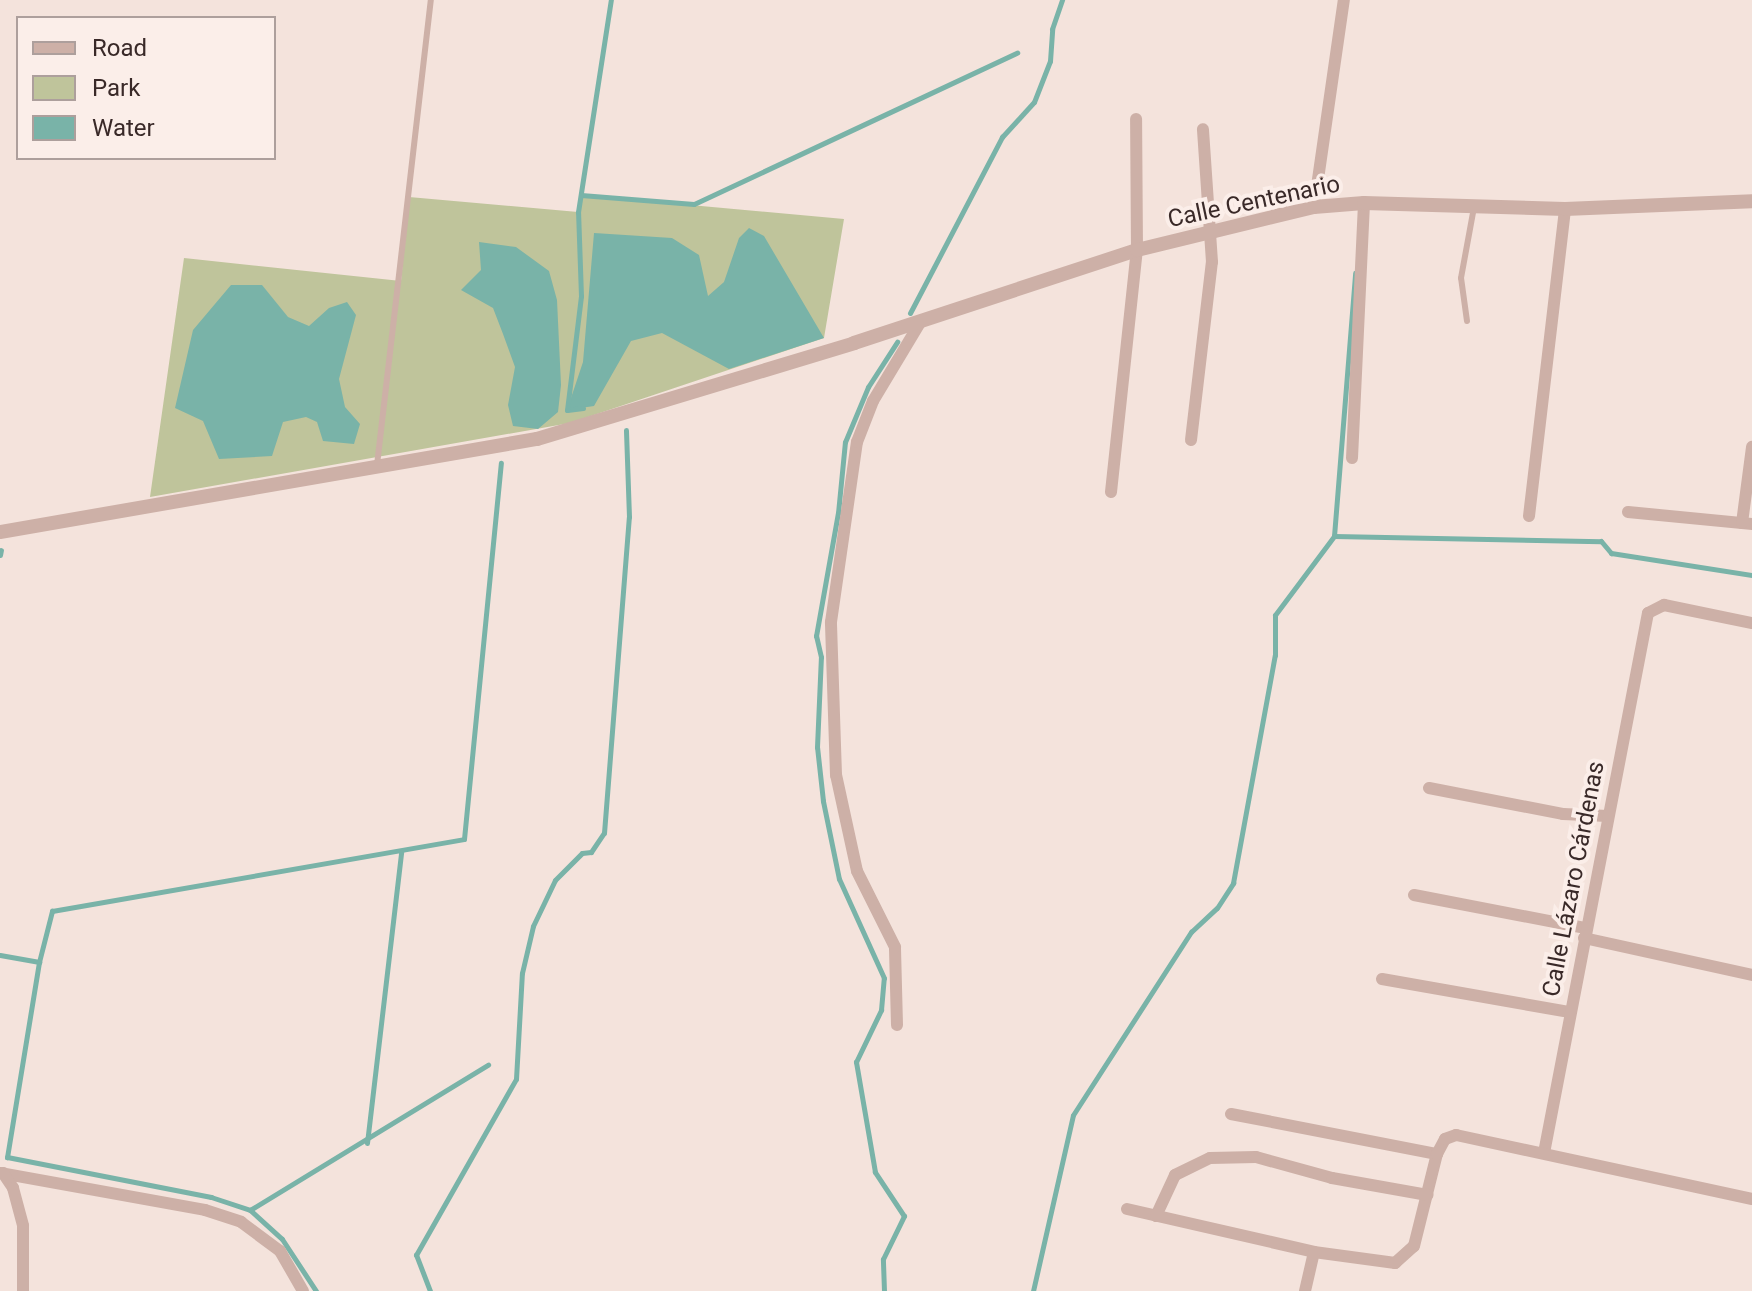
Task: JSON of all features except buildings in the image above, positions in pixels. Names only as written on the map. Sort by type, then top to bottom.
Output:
[{"type":"street","points":[[1314,207],[1344,0]]},
{"type":"street","points":[[1111,492],[1137,250],[1136,119]]},
{"type":"street","points":[[1191,440],[1212,262],[1203,129]]},
{"type":"street","name":"Calle Centenario","points":[[0,532],[376,468],[585,426],[1137,250],[1314,207],[1364,203],[1565,209],[1752,201]]},
{"type":"street","points":[[1352,458],[1364,203]]},
{"type":"street","points":[[1529,516],[1565,209]]},
{"type":"street","points":[[897,1025],[895,947],[857,871],[836,775],[831,622],[857,442],[873,401],[921,321]]},
{"type":"street","points":[[1628,512],[1747,523],[1752,447]]},
{"type":"street","name":"Calle Lázaro Cárdenas","points":[[1544,1153],[1648,613],[1664,605],[1752,623]]},
{"type":"street","points":[[1429,788],[1563,814],[1608,816]]},
{"type":"street","points":[[1414,895],[1585,933],[1752,975]]},
{"type":"street","points":[[1382,979],[1570,1012]]},
{"type":"street","points":[[1231,1114],[1437,1154]]},
{"type":"street","points":[[1127,1209],[1314,1252],[1395,1263],[1414,1246],[1437,1154],[1445,1139],[1456,1135],[1752,1199]]},
{"type":"street","points":[[1156,1216],[1175,1175],[1210,1158],[1256,1157],[1332,1178],[1427,1195]]},
{"type":"street","points":[[1,1173],[13,1188],[23,1226],[23,1291]]},
{"type":"street","points":[[1,1173],[190,1207],[241,1222],[280,1251],[303,1291]]},
{"type":"street","points":[[1305,1291],[1314,1252]]},
{"type":"lane","points":[[376,468],[431,0]]},
{"type":"lane","points":[[1467,321],[1461,278],[1474,207]]},
{"type":"green space","points":[[581,195],[844,219],[824,338],[570,423],[150,497],[184,258],[401,281],[409,197],[578,212]]},
{"type":"water","points":[[749,228],[764,236],[824,338],[729,369],[662,333],[631,341],[594,406],[567,410],[583,362],[594,233],[672,238],[699,255],[708,296],[724,282],[739,238]]},
{"type":"water","points":[[479,242],[516,247],[549,271],[557,300],[561,385],[558,412],[538,429],[513,426],[508,405],[515,367],[503,334],[493,308],[461,290],[481,270]]},
{"type":"water","points":[[231,285],[262,285],[288,317],[309,326],[329,308],[347,302],[356,315],[339,379],[345,407],[360,424],[354,444],[323,441],[317,422],[306,417],[283,422],[272,456],[219,459],[203,421],[175,408],[193,330]]},
{"type":"waterway","points":[[583,408],[567,410],[581,296],[578,212],[611,0]]},
{"type":"waterway","points":[[910,313],[1002,137],[1034,102],[1050,61],[1052,29],[1062,0]]},
{"type":"waterway","points":[[581,195],[694,204],[1017,53]]},
{"type":"waterway","points":[[1033,1291],[1073,1115],[1191,932],[1217,908],[1233,883],[1275,655],[1275,615],[1334,536],[1355,273]]},
{"type":"waterway","points":[[884,1291],[883,1259],[904,1216],[875,1172],[856,1062],[881,1010],[884,978],[839,879],[823,801],[817,747],[821,657],[816,636],[838,513],[845,442],[868,387],[897,342]]},
{"type":"waterway","points":[[430,1291],[416,1255],[516,1079],[522,973],[533,926],[555,880],[582,853],[591,852],[604,833],[629,517],[626,430]]},
{"type":"waterway","points":[[39,962],[52,911],[464,839],[501,463]]},
{"type":"waterway","points":[[1334,536],[1601,541],[1611,553],[1752,575]]},
{"type":"waterway","points":[[0,555],[1,550]]},
{"type":"waterway","points":[[367,1143],[401,852]]},
{"type":"waterway","points":[[0,955],[39,962],[7,1157],[211,1197],[250,1210],[282,1239],[316,1291]]},
{"type":"waterway","points":[[250,1210],[488,1065]]}]
